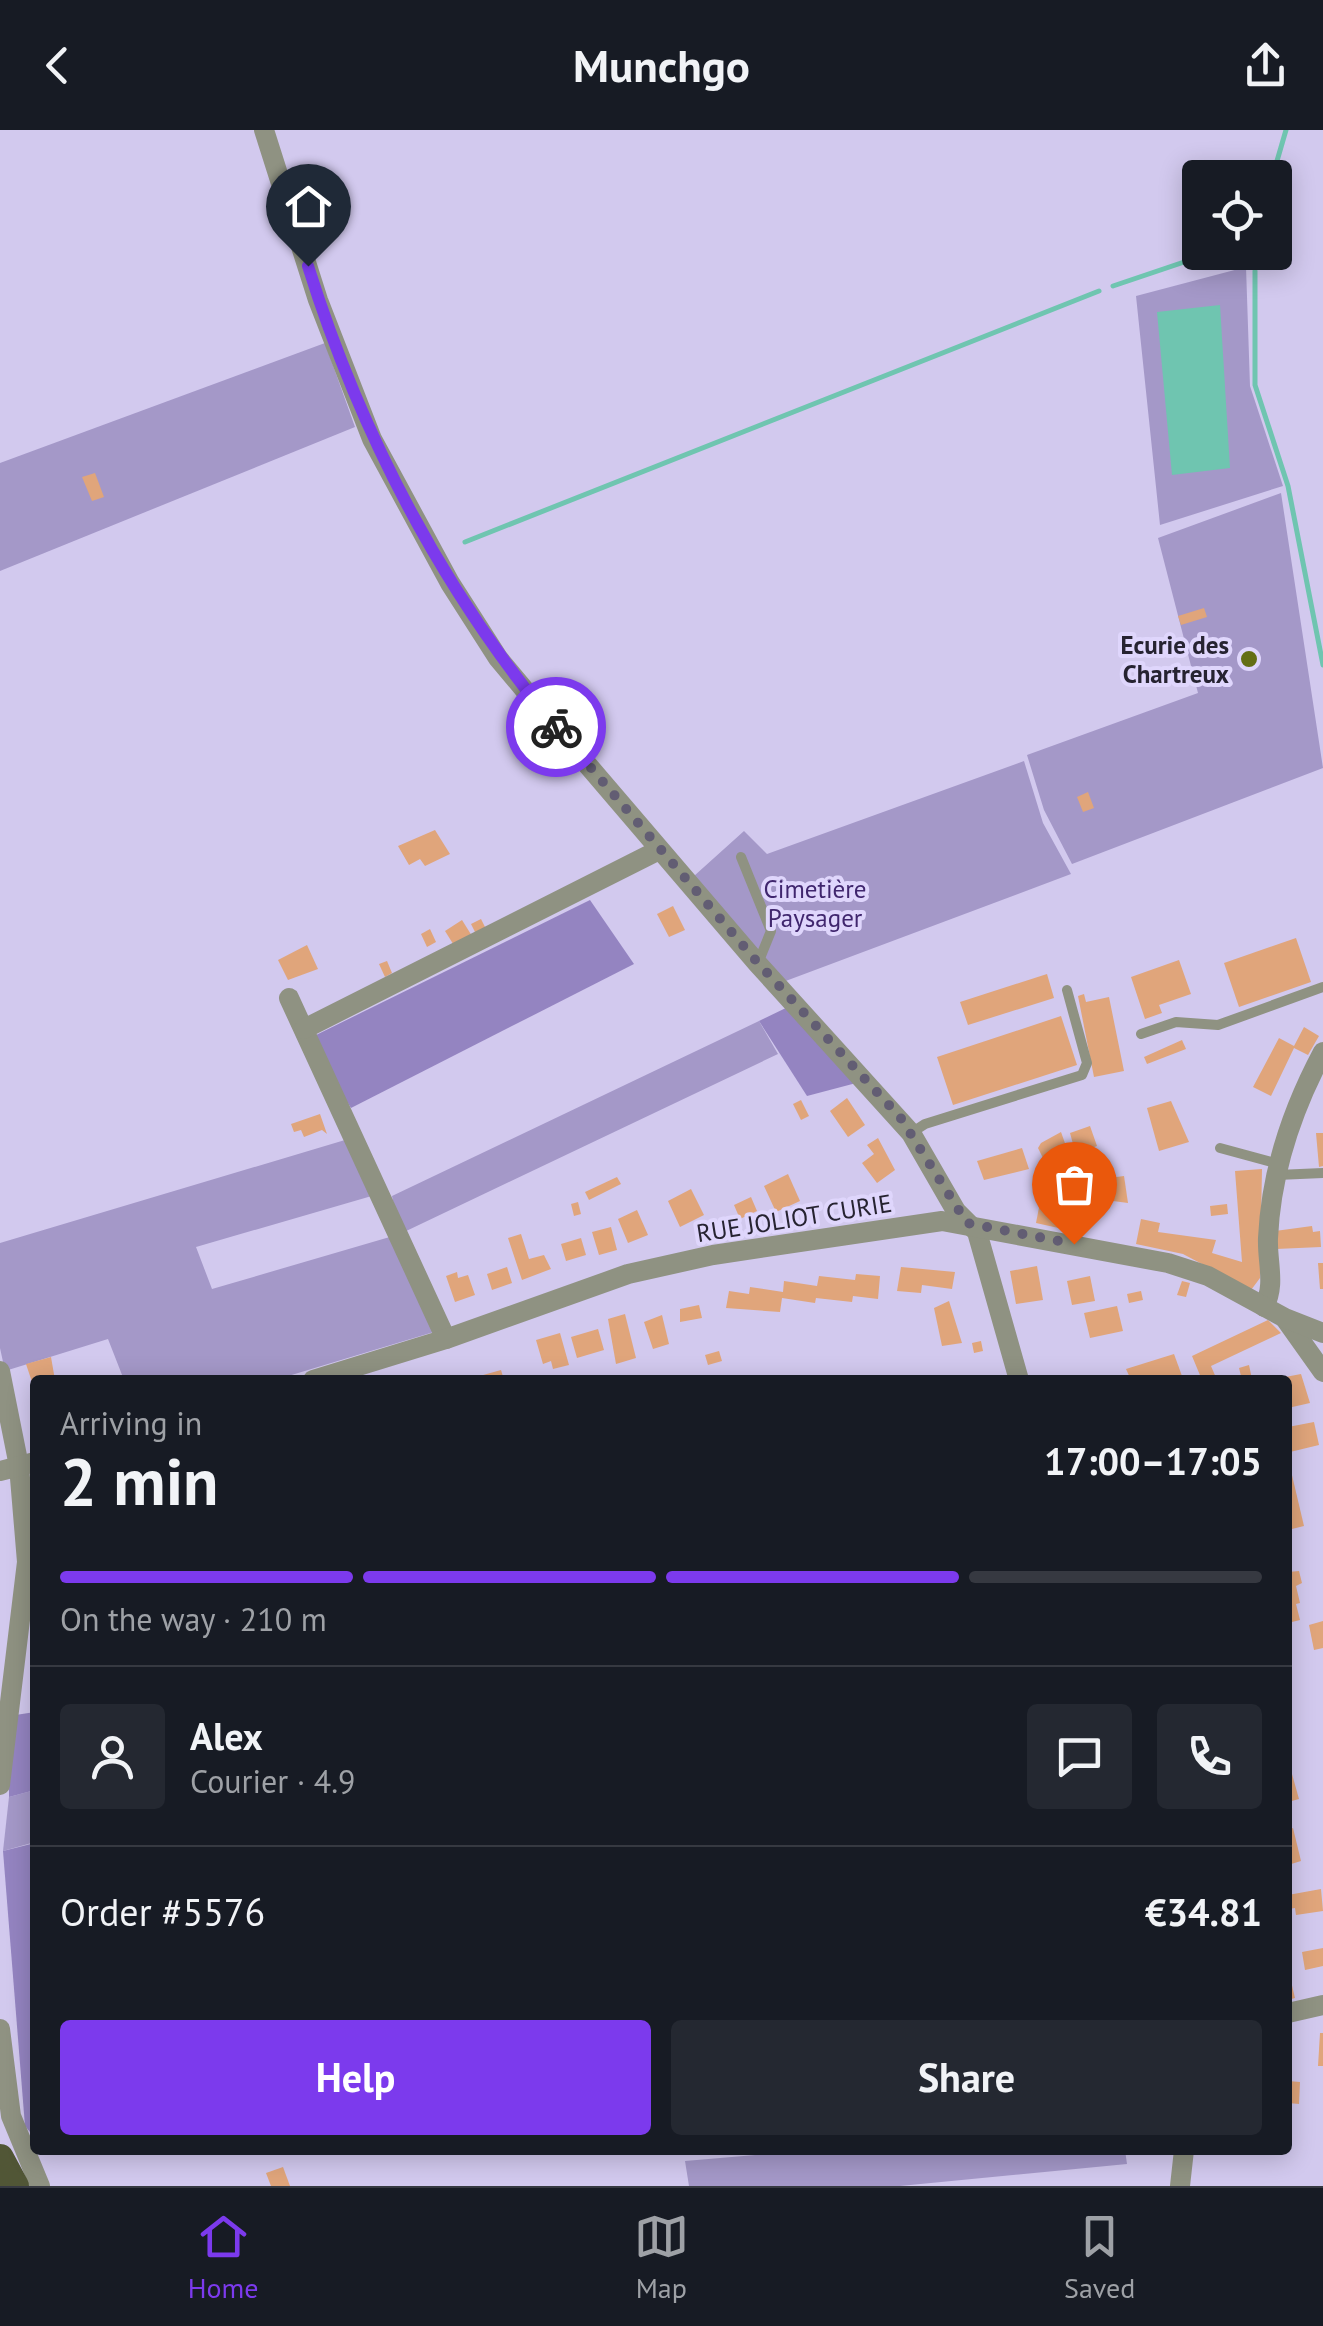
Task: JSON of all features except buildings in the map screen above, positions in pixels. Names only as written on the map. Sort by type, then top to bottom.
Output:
[{"type":"highway","points":[[0,2158],[15,2186]]},
{"type":"street","points":[[264,130],[318,300],[372,439],[450,583],[498,658],[659,850],[911,1133],[967,1223],[977,1232],[1018,1375]]},
{"type":"street","points":[[304,1029],[659,850]]},
{"type":"street","points":[[290,998],[446,1339]]},
{"type":"street","points":[[1264,1307],[1272,1292],[1268,1239],[1288,1127],[1323,1052]]},
{"type":"street","name":"RUE JOLIOT CURIE","points":[[329,1375],[446,1339],[628,1274],[904,1225],[967,1223],[1168,1263],[1208,1276],[1285,1318],[1323,1332]]},
{"type":"street","points":[[1285,1318],[1323,1372]]},
{"type":"street","points":[[0,1370],[18,1466],[27,1562],[0,1785]]},
{"type":"street","points":[[1292,2012],[1323,2005]]},
{"type":"street","points":[[0,2029],[11,2116],[40,2186]]},
{"type":"street","points":[[1184,2155],[1185,2182]]},
{"type":"lane","points":[[741,857],[771,931],[758,963]]},
{"type":"lane","points":[[1141,1034],[1176,1022],[1218,1025],[1323,987]]},
{"type":"lane","points":[[911,1133],[925,1124],[1082,1075],[1087,1063],[1067,990]]},
{"type":"lane","points":[[1220,1148],[1279,1170],[1323,1172]]},
{"type":"green space","points":[[1246,270],[1250,386],[1283,486],[1160,525],[1136,296]]},
{"type":"green space","points":[[325,343],[355,427],[0,571],[0,463]]},
{"type":"green space","name":"Ecurie des Chartreux","points":[[1281,493],[1323,768],[1072,864],[1044,810],[1027,755],[1198,693],[1158,538]]},
{"type":"green space","name":"Cimetière Paysager","points":[[1024,761],[1043,823],[1071,874],[783,982],[694,876],[744,831],[767,854]]},
{"type":"green space","points":[[759,1021],[778,1054],[402,1233],[437,1331],[292,1375],[122,1375],[108,1339],[5,1371],[0,1348],[0,1243],[355,1137],[382,1193],[196,1247],[212,1289],[400,1234],[392,1196]]},
{"type":"green space","points":[[30,1791],[30,1843],[3,1851],[9,1797]]},
{"type":"green space","points":[[755,2155],[1126,2155],[1127,2164],[900,2186],[689,2186],[685,2161]]},
{"type":"shaded area","points":[[1220,305],[1230,468],[1172,475],[1157,312]]},
{"type":"shaded area","points":[[590,900],[634,964],[351,1108],[308,1039]]},
{"type":"shaded area","points":[[792,1005],[860,1082],[807,1096],[759,1021]]},
{"type":"shaded area","points":[[30,1713],[30,1791],[9,1797],[9,1716]]},
{"type":"shaded area","points":[[30,1844],[30,2132],[25,2126],[3,1851]]},
{"type":"waterway","points":[[1277,160],[1286,130]]},
{"type":"waterway","points":[[1113,286],[1182,263]]},
{"type":"waterway","points":[[1255,271],[1255,385],[1288,486],[1323,665]]},
{"type":"waterway","points":[[465,542],[1099,291]]},
{"type":"way so far","points":[[556,727],[758,963],[900,1117],[967,1223],[1074,1244]]},
{"type":"place","name":"Ecurie des Chartreux","points":[[1249,659]]},
{"type":"route","points":[[308,266],[372,439],[450,583],[498,658],[556,727]]}]
